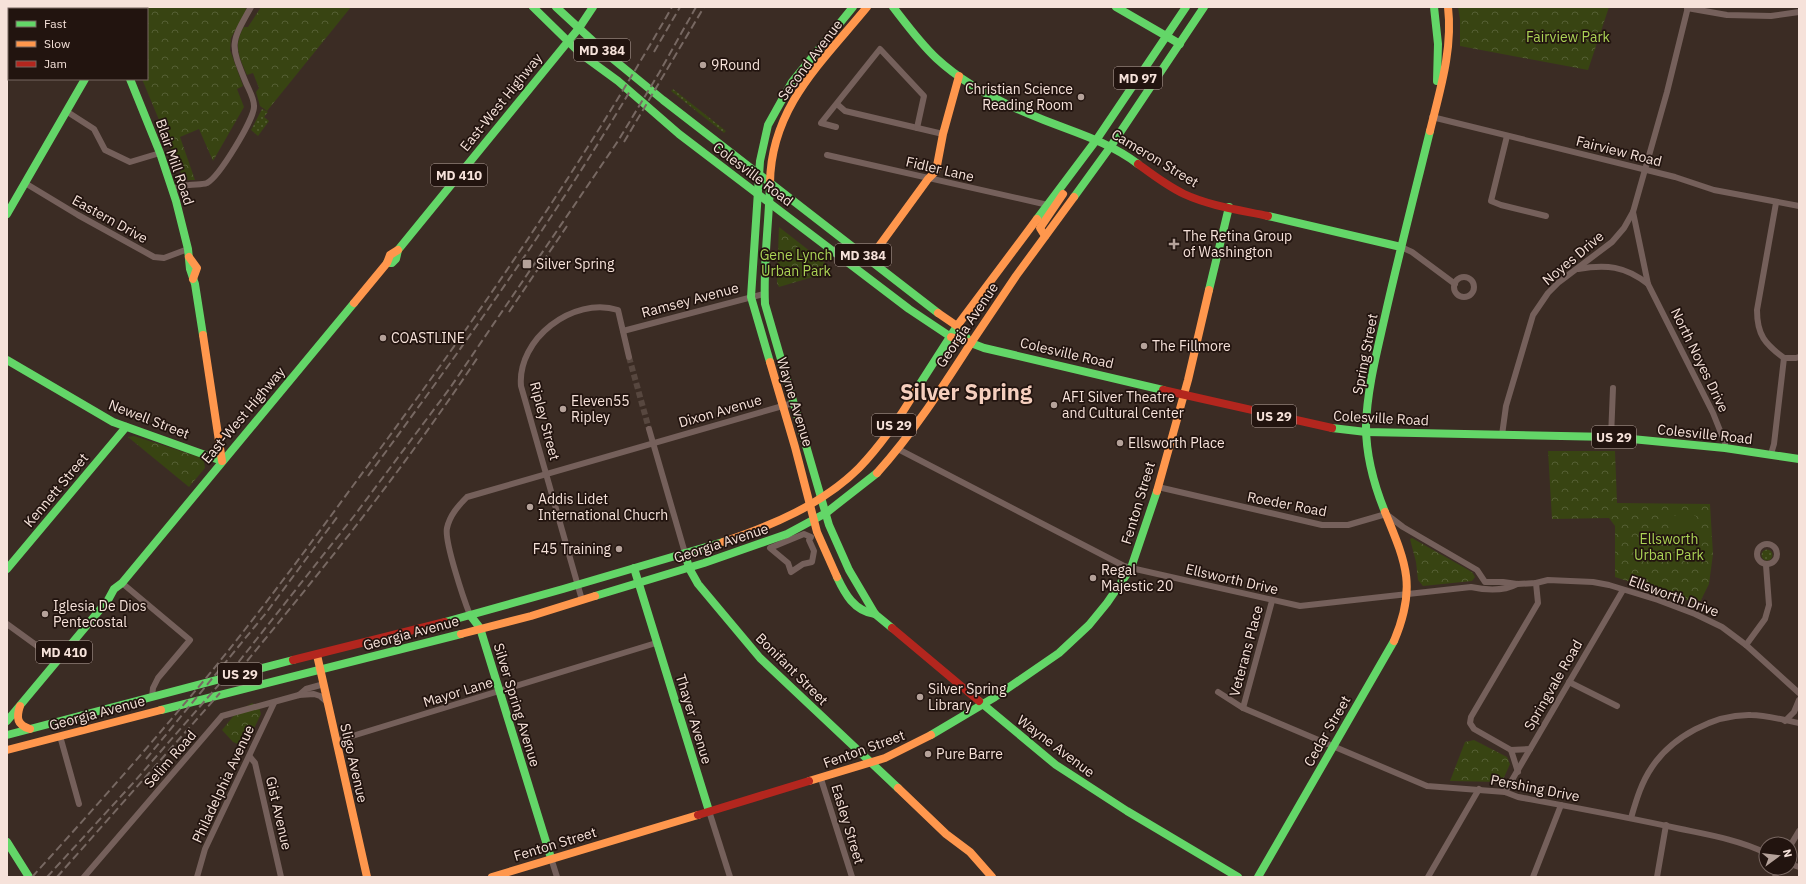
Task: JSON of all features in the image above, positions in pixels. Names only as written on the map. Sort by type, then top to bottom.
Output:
[{"type":"main road","name":"Colesville Road","points":[[533,7],[568,42],[618,80],[679,134],[909,309],[950,337],[971,342],[984,348],[1323,428],[1366,432],[1611,437],[1725,448],[1799,459]]},
{"type":"main road","name":"Colesville Road","points":[[556,7],[598,47],[666,103],[869,260],[958,326],[971,342]]},
{"type":"main road","name":"East-West Highway","points":[[7,721],[55,659],[108,600],[114,589],[121,584],[386,263],[392,263],[396,259],[398,250],[568,42],[593,7]]},
{"type":"main road","name":"Second Avenue","points":[[759,174],[762,146],[768,125],[777,106],[792,82],[853,7]]},
{"type":"main road","name":"Second Avenue","points":[[769,202],[769,182],[774,145],[788,108],[802,86],[867,7]]},
{"type":"main road","name":"Cameron Street","points":[[893,7],[923,44],[944,65],[959,76],[993,96],[1084,136],[1096,139],[1111,146],[1170,186],[1186,194],[1229,207],[1401,247]]},
{"type":"main road","points":[[1116,7],[1180,44]]},
{"type":"main road","name":"Georgia Avenue","points":[[7,735],[383,638],[577,586],[685,553],[753,530],[809,504],[848,478],[883,442],[950,337],[1066,181],[1186,7]]},
{"type":"main road","name":"Georgia Avenue","points":[[7,750],[530,616],[689,568],[787,534],[814,521],[874,476],[898,449],[1045,236],[1111,146],[1204,7]]},
{"type":"main road","name":"Spring Street","points":[[1432,117],[1439,64],[1438,37],[1434,7]]},
{"type":"main road","name":"Spring Street","points":[[1407,594],[1406,565],[1401,548],[1386,514],[1372,469],[1367,445],[1367,414],[1376,356],[1449,46],[1450,23],[1448,7]]},
{"type":"main road","points":[[826,40],[834,47]]},
{"type":"main road","points":[[869,260],[928,179],[936,171],[943,134],[959,76]]},
{"type":"main road","points":[[7,214],[84,80]]},
{"type":"main road","name":"Blair Mill Road","points":[[130,80],[160,153],[172,188],[189,253],[196,268],[193,279],[222,462]]},
{"type":"main road","name":"Wayne Avenue","points":[[759,174],[751,297],[795,447],[817,532],[842,588],[858,608],[867,613],[874,614]]},
{"type":"main road","name":"MD 97","points":[[1045,236],[1040,228],[1064,193],[1066,181]]},
{"type":"main road","name":"Wayne Avenue","points":[[769,202],[764,294],[765,304],[829,525],[840,552],[874,614],[1031,746],[1083,784],[1238,877]]},
{"type":"main road","name":"Fenton Street","points":[[492,877],[551,858],[871,763],[910,747],[948,726],[1059,653],[1089,625],[1108,603],[1131,568],[1158,487],[1183,394],[1229,207]]},
{"type":"main road","name":"Newell Street","points":[[7,360],[113,422],[203,453],[222,462]]},
{"type":"main road","name":"Kennett Street","points":[[7,569],[126,427]]},
{"type":"main road","name":"Bonifant Street","points":[[685,553],[689,568],[698,584],[760,658],[946,834],[970,852],[992,877]]},
{"type":"main road","name":"Thayer Avenue","points":[[634,568],[709,812]]},
{"type":"main road","name":"Cedar Street","points":[[1258,877],[1394,641],[1404,615],[1407,594]]},
{"type":"main road","name":"Silver Spring Avenue","points":[[470,615],[480,628],[551,858]]},
{"type":"main road","points":[[383,638],[387,653]]},
{"type":"main road","name":"Sligo Avenue","points":[[317,655],[367,877]]},
{"type":"main road","points":[[21,704],[18,714],[19,721],[23,727],[30,729]]},
{"type":"main road","points":[[7,842],[27,874]]},
{"type":"street","points":[[172,188],[208,183],[217,173],[241,138],[253,113],[253,99],[237,60],[234,43],[236,34],[251,7]]},
{"type":"street","points":[[1687,8],[1727,16],[1771,16],[1799,12]]},
{"type":"street","name":"Noyes Drive","points":[[1502,435],[1506,406],[1533,315],[1548,293],[1559,282],[1612,242],[1624,228],[1633,212],[1667,92],[1687,8]]},
{"type":"street","points":[[836,127],[821,123],[880,49],[924,96],[917,128]]},
{"type":"street","points":[[837,104],[845,111],[943,134]]},
{"type":"street","points":[[66,111],[94,129],[105,150],[130,162],[160,153]]},
{"type":"street","name":"Fairview Road","points":[[1432,117],[1675,177],[1714,190],[1776,203],[1799,206]]},
{"type":"street","points":[[1507,136],[1491,201],[1501,205],[1546,216]]},
{"type":"street","name":"Fidler Lane","points":[[827,155],[1048,205]]},
{"type":"street","name":"Eastern Drive","points":[[25,183],[78,216],[154,257],[164,258],[189,253]]},
{"type":"street","points":[[1776,203],[1757,310],[1757,325],[1762,337],[1772,349],[1784,358],[1799,357]]},
{"type":"street","name":"North Noyes Drive","points":[[1633,212],[1648,284],[1713,413],[1723,438],[1725,448]]},
{"type":"street","name":"Cameron Street","points":[[1401,247],[1412,252],[1455,284]]},
{"type":"street","name":"North Noyes Drive","points":[[1576,270],[1597,266],[1616,268],[1632,273],[1648,284]]},
{"type":"street","name":"Ramsey Avenue","points":[[623,331],[764,294]]},
{"type":"street","name":"Ripley Street","points":[[582,600],[521,386],[521,371],[523,363],[539,336],[555,322],[565,316],[596,307],[611,308],[618,310],[623,331]]},
{"type":"street","points":[[623,331],[629,357]]},
{"type":"street","points":[[1771,454],[1774,444],[1784,358]]},
{"type":"street","points":[[1611,437],[1613,388]]},
{"type":"street","name":"Dixon Avenue","points":[[547,474],[793,403]]},
{"type":"street","name":"Bonifant Street","points":[[649,429],[685,553]]},
{"type":"street","name":"Ellsworth Drive","points":[[898,449],[1124,566],[1272,601],[1300,606],[1471,587],[1487,590],[1511,587],[1517,584]]},
{"type":"street","name":"Silver Spring Avenue","points":[[470,615],[448,544],[446,534],[450,519],[460,504],[468,497],[547,474]]},
{"type":"street","name":"Roeder Road","points":[[1158,487],[1322,525],[1348,525],[1386,514]]},
{"type":"street","name":"Ellsworth Drive","points":[[1386,514],[1403,527],[1476,570],[1485,582],[1517,584],[1536,583],[1548,580],[1592,582],[1609,585],[1658,600],[1695,614],[1722,627],[1746,645],[1799,693]]},
{"type":"street","points":[[800,535],[809,535],[811,537],[809,540],[814,551],[812,562],[803,564],[791,572],[788,563],[770,548],[800,535]]},
{"type":"street","points":[[1746,645],[1765,619],[1769,605],[1766,564]]},
{"type":"street","points":[[1530,749],[1511,750],[1474,729],[1470,723],[1471,717],[1538,603],[1536,583]]},
{"type":"street","points":[[121,584],[190,640],[155,683],[152,697]]},
{"type":"street","name":"Springvale Road","points":[[1505,792],[1623,590]]},
{"type":"street","name":"Veterans Place","points":[[1243,708],[1272,601]]},
{"type":"street","points":[[7,624],[55,659]]},
{"type":"street","name":"Mayor Lane","points":[[336,741],[656,643]]},
{"type":"street","points":[[1569,682],[1617,706]]},
{"type":"street","name":"Selim Road","points":[[299,695],[306,689],[324,684]]},
{"type":"street","name":"Pershing Drive","points":[[1218,692],[1243,708],[1428,786],[1505,792],[1518,797],[1631,818],[1734,840],[1758,849]]},
{"type":"street","name":"Selim Road","points":[[84,877],[222,716],[299,695],[314,694],[320,696],[327,702]]},
{"type":"street","points":[[1785,721],[1794,712],[1799,700]]},
{"type":"street","name":"Philadelphia Avenue","points":[[197,877],[205,849],[250,757],[274,703]]},
{"type":"street","points":[[1631,818],[1640,789],[1651,768],[1661,756],[1681,738],[1706,725],[1731,716],[1752,715],[1799,723]]},
{"type":"street","points":[[60,736],[79,804]]},
{"type":"street","points":[[1511,750],[1518,772]]},
{"type":"street","name":"Gist Avenue","points":[[250,757],[255,763],[281,877]]},
{"type":"street","name":"Easley Street","points":[[821,778],[852,877]]},
{"type":"street","points":[[1428,877],[1479,789]]},
{"type":"street","points":[[1535,876],[1561,805]]},
{"type":"street","name":"Thayer Avenue","points":[[709,812],[730,877]]},
{"type":"street","points":[[1657,877],[1666,825]]},
{"type":"street","name":"Silver Spring Avenue","points":[[551,858],[557,877]]},
{"type":"green space","points":[[243,7],[247,9],[231,38],[230,50],[243,86],[237,89],[244,107],[213,161],[199,129],[180,137],[195,180],[184,180],[142,80],[148,80],[148,8],[142,8]]},
{"type":"green space","points":[[261,7],[351,7],[267,111],[260,106],[256,92],[259,88],[253,73],[247,75],[238,51],[239,40],[244,27],[248,27]]},
{"type":"green space","name":"Fairview Park","points":[[1458,7],[1609,7],[1588,70],[1460,46],[1460,19]]},
{"type":"green space","points":[[673,89],[726,131],[724,133],[671,91]]},
{"type":"green space","points":[[262,109],[268,112],[264,117],[269,121],[258,136],[251,130]]},
{"type":"green space","name":"Gene Lynch Urban Park","points":[[779,227],[829,266],[823,274],[779,287],[777,283]]},
{"type":"green space","points":[[134,436],[199,457],[204,461],[205,468],[189,487],[128,437]]},
{"type":"green space","name":"Ellsworth Urban Park","points":[[1548,451],[1615,451],[1617,503],[1710,504],[1713,554],[1709,584],[1699,604],[1615,577],[1615,526],[1609,518],[1552,519]]},
{"type":"green space","points":[[1669,516],[1696,516],[1696,528],[1669,528]]},
{"type":"green space","points":[[1669,532],[1696,532],[1696,544],[1669,544]]},
{"type":"green space","points":[[1412,538],[1472,572],[1475,577],[1472,581],[1423,586],[1418,580],[1416,562],[1410,539]]},
{"type":"green space","points":[[1767,549],[1771,551],[1773,555],[1771,559],[1767,561],[1763,559],[1761,555],[1763,551]]},
{"type":"green space","points":[[252,703],[259,707],[261,714],[245,747],[233,742],[222,730],[236,713]]},
{"type":"green space","points":[[1474,740],[1507,757],[1510,764],[1502,782],[1450,781],[1465,742]]},
{"type":"tunnel","points":[[629,357],[649,429]]},
{"type":"railway","points":[[32,877],[123,776],[211,672],[345,497],[426,386],[500,280],[572,172],[640,63],[672,7]]},
{"type":"railway","points":[[654,52],[680,7]]},
{"type":"railway","points":[[47,877],[134,782],[237,664],[354,516],[450,388],[618,141],[659,73],[696,7]]},
{"type":"railway","points":[[624,142],[704,7]]},
{"type":"railway","points":[[368,476],[437,382],[537,238],[569,190],[630,91]]},
{"type":"railway","points":[[509,312],[567,226]]},
{"type":"railway","points":[[247,661],[396,474],[478,357]]},
{"type":"railway","points":[[146,759],[266,613],[338,516]]},
{"type":"railway","points":[[57,877],[220,693]]},
{"type":"traffic: fast","points":[[533,7],[581,54],[618,81],[679,134],[909,309],[951,337]]},
{"type":"traffic: fast","points":[[556,7],[608,55],[663,100],[938,313]]},
{"type":"traffic: fast","points":[[387,263],[392,263],[396,259],[398,250],[579,28],[593,7]]},
{"type":"traffic: fast","points":[[770,362],[751,297],[760,161],[768,125],[792,82],[853,7]]},
{"type":"traffic: fast","points":[[893,7],[930,52],[959,77],[1012,107],[1102,143],[1115,149],[1138,164]]},
{"type":"traffic: fast","points":[[1116,7],[1180,44]]},
{"type":"traffic: fast","points":[[1037,219],[1097,139],[1186,7]]},
{"type":"traffic: fast","points":[[1074,197],[1111,146],[1204,7]]},
{"type":"traffic: fast","points":[[1434,7],[1438,44],[1437,81]]},
{"type":"traffic: fast","points":[[7,214],[84,80]]},
{"type":"traffic: fast","points":[[130,80],[160,153],[176,201],[188,249],[190,269],[195,284],[203,335]]},
{"type":"traffic: fast","points":[[1385,512],[1374,481],[1367,448],[1366,426],[1368,398],[1390,293],[1430,131]]},
{"type":"traffic: fast","points":[[770,183],[765,274],[765,304],[829,525],[849,570],[875,614],[892,628]]},
{"type":"traffic: fast","points":[[1209,290],[1229,207]]},
{"type":"traffic: fast","points":[[1268,216],[1401,247]]},
{"type":"traffic: fast","points":[[7,721],[108,600],[114,589],[122,583],[354,303]]},
{"type":"traffic: fast","points":[[918,387],[957,326],[971,343],[984,348],[1163,390]]},
{"type":"traffic: fast","points":[[7,360],[113,422],[222,461]]},
{"type":"traffic: fast","points":[[7,569],[126,427]]},
{"type":"traffic: fast","points":[[1332,428],[1366,432],[1611,437],[1725,448],[1799,459]]},
{"type":"traffic: fast","points":[[595,596],[704,563],[787,534],[826,513],[877,473]]},
{"type":"traffic: fast","points":[[931,735],[995,697],[1059,653],[1089,625],[1107,603],[1131,568],[1157,491]]},
{"type":"traffic: fast","points":[[445,622],[723,542]]},
{"type":"traffic: fast","points":[[685,553],[689,568],[698,584],[760,658],[898,788]]},
{"type":"traffic: fast","points":[[634,568],[709,811]]},
{"type":"traffic: fast","points":[[837,577],[843,590],[851,601],[861,609],[875,614]]},
{"type":"traffic: fast","points":[[470,615],[480,628],[551,858]]},
{"type":"traffic: fast","points":[[161,710],[461,634]]},
{"type":"traffic: fast","points":[[1258,877],[1394,641]]},
{"type":"traffic: fast","points":[[7,735],[293,660]]},
{"type":"traffic: fast","points":[[979,701],[1056,765],[1127,811],[1238,877]]},
{"type":"traffic: fast","points":[[7,842],[29,877]]},
{"type":"traffic: slow","points":[[770,183],[773,156],[779,131],[789,108],[817,67],[867,7]]},
{"type":"traffic: slow","points":[[1430,131],[1445,69],[1449,38],[1448,7]]},
{"type":"traffic: slow","points":[[869,260],[928,179],[936,171],[943,134],[959,76]]},
{"type":"traffic: slow","points":[[1045,236],[1040,228],[1063,194]]},
{"type":"traffic: slow","points":[[951,337],[971,343],[1016,276],[1074,197]]},
{"type":"traffic: slow","points":[[938,313],[957,326],[1037,219]]},
{"type":"traffic: slow","points":[[354,303],[387,263],[390,255],[398,250]]},
{"type":"traffic: slow","points":[[189,257],[197,268],[193,279]]},
{"type":"traffic: slow","points":[[1157,491],[1188,380],[1209,290]]},
{"type":"traffic: slow","points":[[203,335],[222,461]]},
{"type":"traffic: slow","points":[[877,473],[915,426],[971,343]]},
{"type":"traffic: slow","points":[[770,362],[795,447],[817,532],[837,577]]},
{"type":"traffic: slow","points":[[723,542],[778,521],[813,503],[845,481],[859,468],[883,439],[898,419],[918,387]]},
{"type":"traffic: slow","points":[[1385,512],[1398,546],[1406,575],[1407,590],[1405,605],[1394,641]]},
{"type":"traffic: slow","points":[[461,634],[531,616],[595,596]]},
{"type":"traffic: slow","points":[[317,655],[367,877]]},
{"type":"traffic: slow","points":[[20,706],[18,714],[20,723],[30,729]]},
{"type":"traffic: slow","points":[[7,750],[161,710]]},
{"type":"traffic: slow","points":[[809,781],[885,758],[931,735]]},
{"type":"traffic: slow","points":[[898,788],[946,834],[970,852],[992,877]]},
{"type":"traffic: slow","points":[[492,877],[698,815]]},
{"type":"traffic: jam","points":[[1138,164],[1160,180],[1184,194],[1204,202],[1268,216]]},
{"type":"traffic: jam","points":[[1163,390],[1332,428]]},
{"type":"traffic: jam","points":[[293,660],[445,622]]},
{"type":"traffic: jam","points":[[892,628],[979,701]]},
{"type":"traffic: jam","points":[[698,815],[809,781]]},
{"type":"place","name":"9Round","points":[[703,65]]},
{"type":"place","name":"Christian Science Reading Room","points":[[1081,97]]},
{"type":"place","name":"The Retina Group of Washington","points":[[1174,244]]},
{"type":"place","name":"Silver Spring","points":[[527,264]]},
{"type":"place","name":"COASTLINE","points":[[383,338]]},
{"type":"place","name":"The Fillmore","points":[[1144,346]]},
{"type":"place","name":"AFI Silver Theatre and Cultural Center","points":[[1054,405]]},
{"type":"place","name":"Eleven55 Ripley","points":[[563,409]]},
{"type":"place","name":"Ellsworth Place","points":[[1120,443]]},
{"type":"place","name":"Addis Lidet International Chucrh","points":[[530,507]]},
{"type":"place","name":"F45 Training","points":[[619,549]]},
{"type":"place","name":"Regal Majestic 20","points":[[1093,578]]},
{"type":"place","name":"Iglesia De Dios Pentecostal","points":[[45,614]]},
{"type":"place","name":"Silver Spring Library","points":[[920,697]]},
{"type":"place","name":"Pure Barre","points":[[928,754]]},
{"type":"district","name":"Silver Spring","points":[[966,392]]}]
